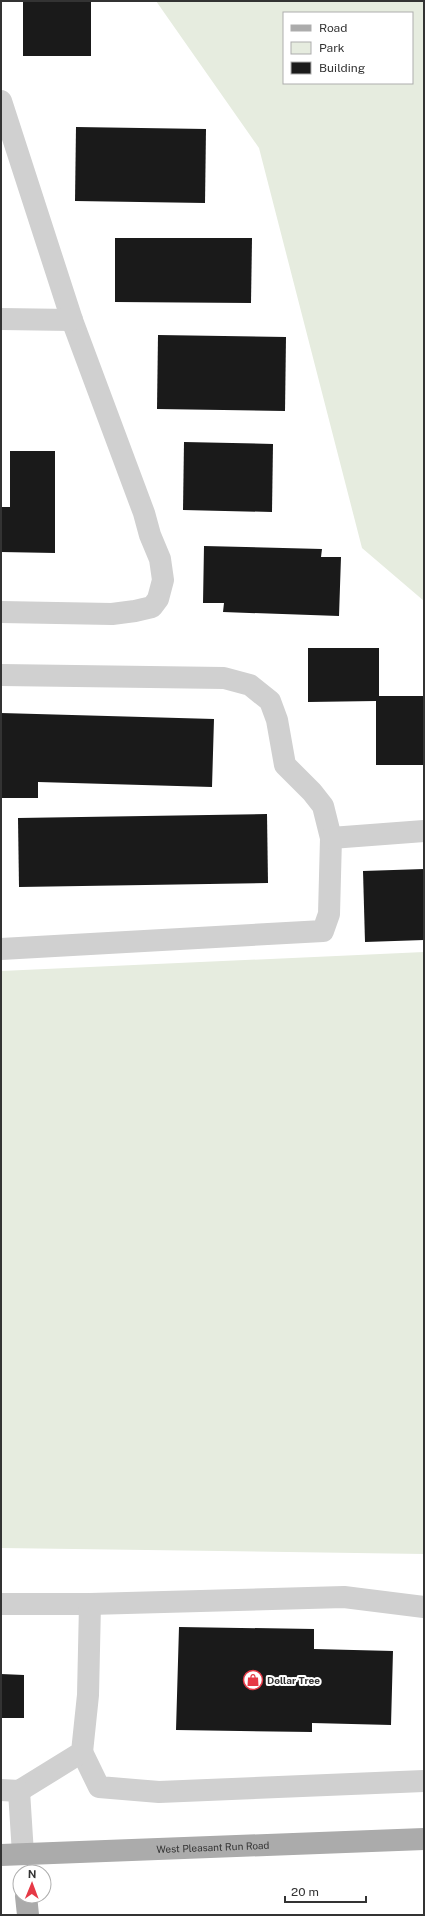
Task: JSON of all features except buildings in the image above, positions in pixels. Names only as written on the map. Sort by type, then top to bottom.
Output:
[{"type":"main road","name":"West Pleasant Run Road","points":[[1,1855],[24,1863],[424,1839]]},
{"type":"main road","points":[[27,1904],[28,1915]]},
{"type":"lane","points":[[1,101],[72,320],[160,559],[163,580],[158,599],[152,607],[135,611],[112,614],[1,612]]},
{"type":"lane","points":[[1,319],[72,320]]},
{"type":"lane","points":[[1,675],[224,678],[250,685],[270,701],[277,720],[285,765],[312,792],[323,806],[331,838],[329,914],[323,931],[1,949]]},
{"type":"lane","points":[[331,838],[424,831]]},
{"type":"lane","points":[[1,1604],[90,1604],[344,1597],[424,1607]]},
{"type":"lane","points":[[90,1604],[88,1695],[82,1752],[99,1787],[159,1792],[424,1780]]},
{"type":"lane","points":[[24,1863],[10,1790],[82,1752]]},
{"type":"green space","points":[[156,1],[424,1],[424,601],[362,548],[259,148]]},
{"type":"green space","points":[[424,952],[424,1554],[1,1548],[1,971]]},
{"type":"place","name":"Dollar Tree","points":[[253,1680]]}]
